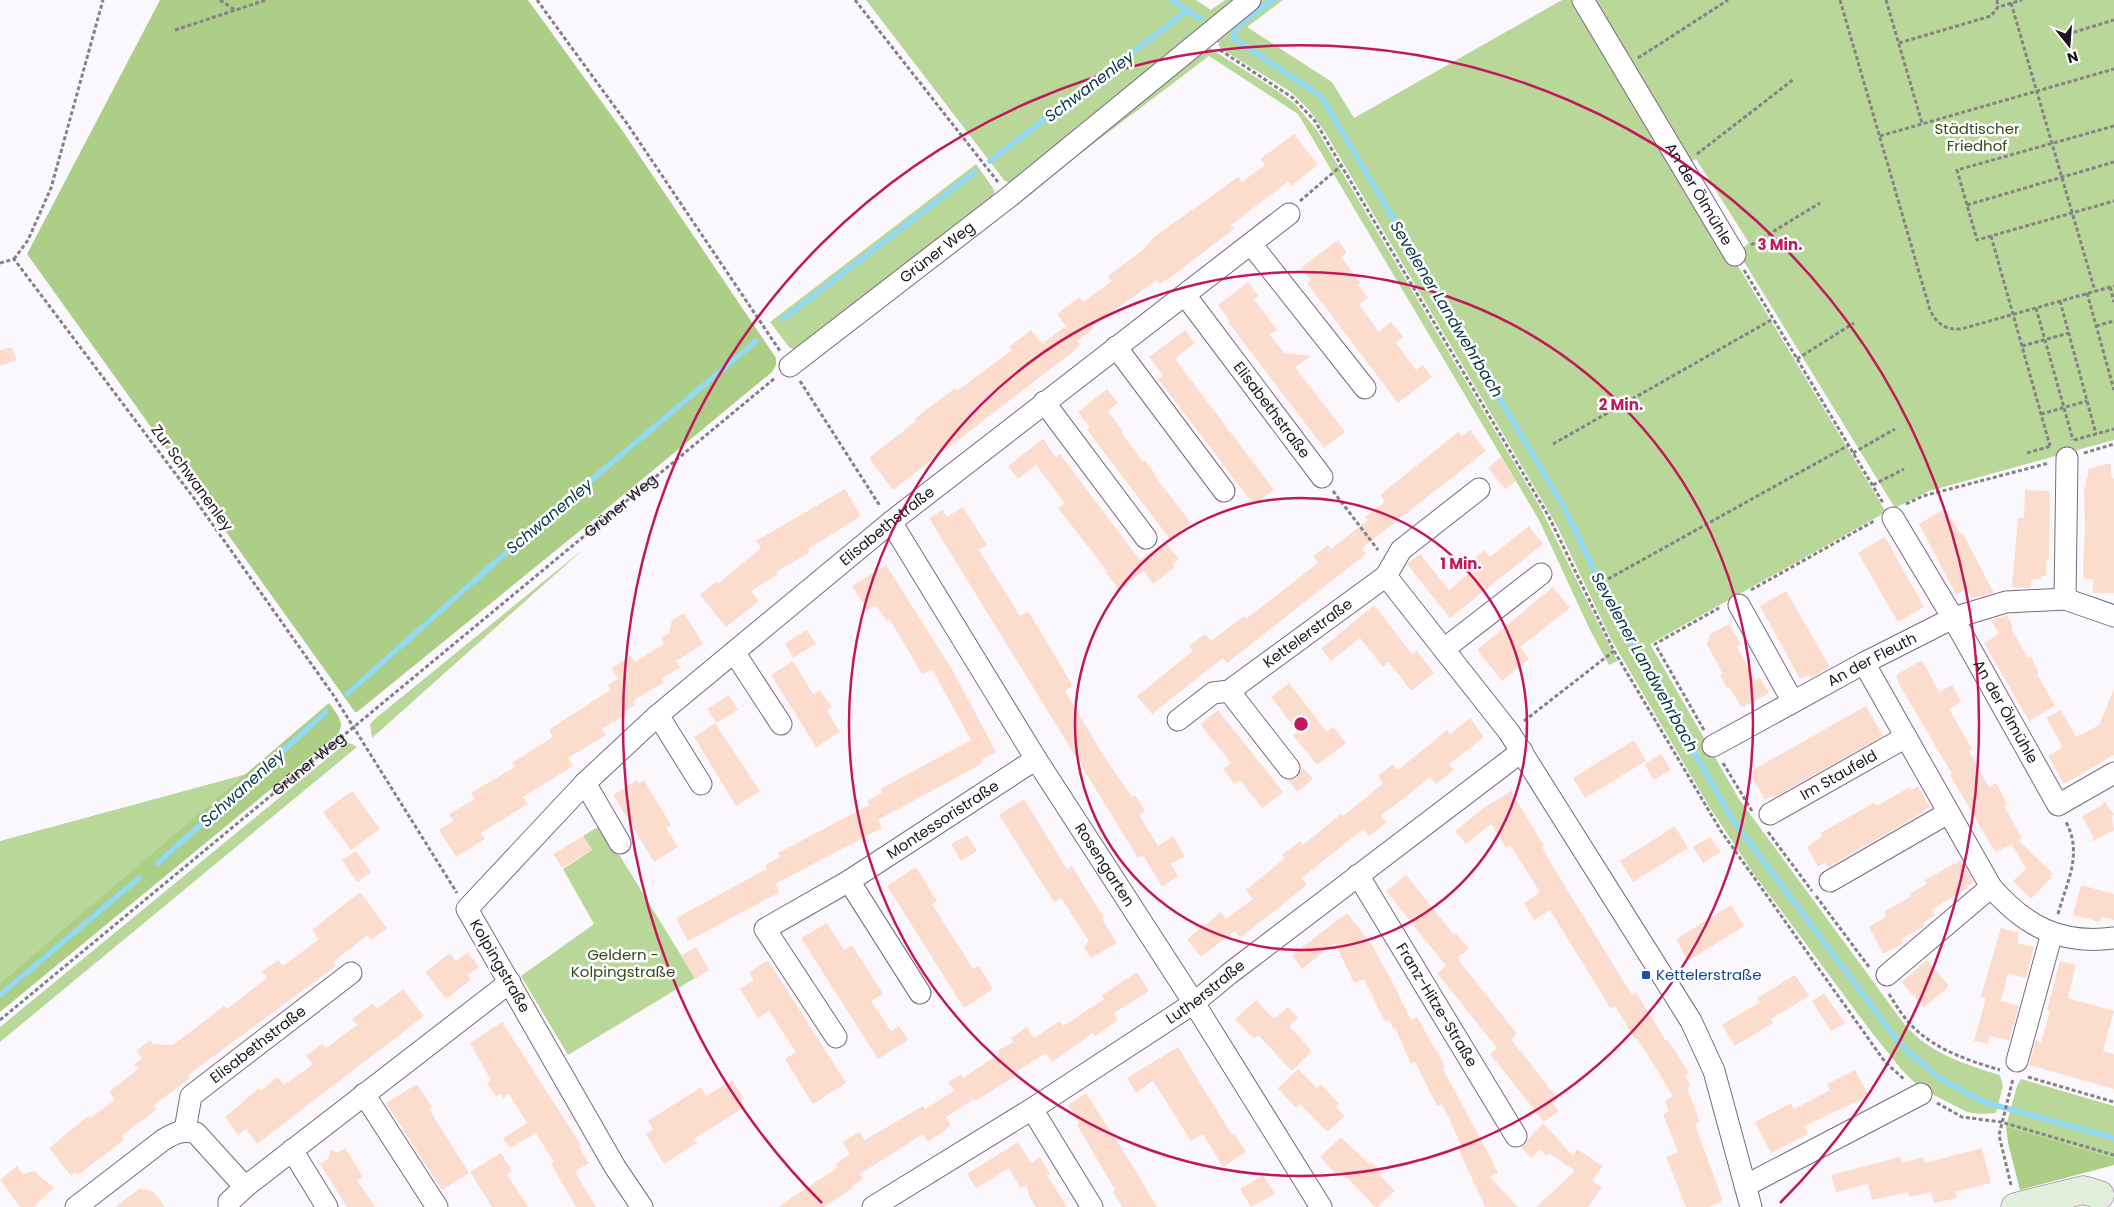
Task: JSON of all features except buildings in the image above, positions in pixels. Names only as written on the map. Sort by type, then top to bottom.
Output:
[{"type":"street","name":"Grüner Weg","points":[[790,366],[1009,197],[1250,0]]},
{"type":"street","name":"An der Ölmühle","points":[[1583,0],[1680,166],[1735,255]]},
{"type":"street","name":"Elisabethstraße","points":[[467,909],[586,783],[658,715],[891,522],[1288,214]]},
{"type":"street","points":[[1251,244],[1365,388]]},
{"type":"street","name":"Elisabethstraße","points":[[1184,295],[1322,477]]},
{"type":"street","points":[[1116,347],[1224,491]]},
{"type":"street","points":[[1044,402],[1146,538]]},
{"type":"street","points":[[2064,448],[2065,599]]},
{"type":"street","name":"Kettelerstraße","points":[[1178,720],[1213,693],[1229,691],[1386,576],[1401,550],[1479,489]]},
{"type":"street","points":[[1893,518],[1953,618]]},
{"type":"street","name":"Rosengarten","points":[[891,522],[1036,759],[1194,1003],[1321,1207]]},
{"type":"street","points":[[1444,649],[1541,574]]},
{"type":"street","points":[[1386,576],[1509,732],[1691,1021],[1714,1072],[1751,1207]]},
{"type":"street","name":"An der Fleuth","points":[[1713,746],[1953,618],[2006,602],[2065,599],[2114,616]]},
{"type":"street","points":[[1739,605],[1793,702]]},
{"type":"street","name":"An der Ölmühle","points":[[1953,618],[2058,805]]},
{"type":"street","points":[[734,652],[781,724]]},
{"type":"street","points":[[1864,664],[1991,887],[2019,916],[2035,926],[2052,933],[2077,939],[2114,938]]},
{"type":"street","points":[[1229,691],[1289,768]]},
{"type":"street","points":[[658,715],[701,784]]},
{"type":"street","name":"Im Staufeld","points":[[1770,814],[1906,737]]},
{"type":"street","name":"Lutherstraße","points":[[872,1207],[1032,1109],[1194,1003],[1358,875],[1522,752]]},
{"type":"street","name":"Montessoristraße","points":[[836,1037],[765,929],[850,881],[1036,759]]},
{"type":"street","points":[[2058,805],[2114,773]]},
{"type":"street","points":[[586,783],[620,842]]},
{"type":"street","points":[[1830,881],[1948,814]]},
{"type":"street","name":"Franz-Hitze-Straße","points":[[1358,875],[1516,1136]]},
{"type":"street","points":[[850,881],[920,993]]},
{"type":"street","points":[[1888,975],[1991,887]]},
{"type":"street","name":"Kolpingstraße","points":[[467,909],[615,1167],[642,1207]]},
{"type":"street","points":[[2016,1070],[2052,933]]},
{"type":"street","name":"Elisabethstraße","points":[[185,1130],[191,1096],[351,973]]},
{"type":"street","points":[[229,1207],[229,1202],[245,1187],[510,982]]},
{"type":"street","points":[[364,1094],[437,1207]]},
{"type":"street","points":[[1745,1186],[1921,1094]]},
{"type":"street","points":[[1032,1109],[1092,1207]]},
{"type":"street","points":[[89,1203],[163,1140],[176,1132],[185,1130],[196,1132],[245,1187]]},
{"type":"street","points":[[292,1150],[327,1207]]},
{"type":"street","points":[[2013,1197],[2083,1190],[2101,1200]]},
{"type":"path","points":[[0,263],[14,259],[28,240],[52,188],[103,0]]},
{"type":"path","points":[[220,0],[236,10]]},
{"type":"path","points":[[175,30],[266,0]]},
{"type":"path","points":[[537,0],[628,125],[790,366],[891,522]]},
{"type":"path","points":[[856,0],[1009,197]]},
{"type":"path","points":[[1623,68],[1728,0]]},
{"type":"path","points":[[1840,0],[1934,320],[1946,328],[1961,329],[2112,286],[2114,302]]},
{"type":"path","points":[[1886,0],[1922,123]]},
{"type":"path","points":[[1997,0],[1998,7]]},
{"type":"path","points":[[1899,42],[1991,16],[1998,7],[2022,0]]},
{"type":"path","points":[[2011,3],[2094,291]]},
{"type":"path","points":[[2061,36],[2114,20]]},
{"type":"path","points":[[1202,38],[1293,98],[1315,121],[1549,517],[1614,651],[1721,831],[1884,1062],[1921,1094],[1962,1117],[2001,1122],[2114,1155]]},
{"type":"path","points":[[1880,136],[2114,69]]},
{"type":"path","points":[[1680,166],[1794,79]]},
{"type":"path","points":[[2114,126],[1957,170],[1977,240],[2114,201]]},
{"type":"path","points":[[1967,205],[2114,162]]},
{"type":"path","points":[[1288,214],[1305,196],[1342,165]]},
{"type":"path","points":[[1735,255],[1820,203]]},
{"type":"path","points":[[1990,236],[2041,414],[2064,448]]},
{"type":"path","name":"An der Ölmühle","points":[[1735,255],[1893,518]]},
{"type":"path","name":"Zur Schwanenley","points":[[14,259],[196,501],[354,727]]},
{"type":"path","points":[[2086,293],[2114,390]]},
{"type":"path","points":[[2060,301],[2096,434]]},
{"type":"path","points":[[2036,308],[2064,408],[2064,448]]},
{"type":"path","points":[[1553,444],[1773,319]]},
{"type":"path","points":[[2096,326],[2114,321]]},
{"type":"path","points":[[1797,359],[1854,323]]},
{"type":"path","points":[[2022,346],[2068,333]]},
{"type":"path","name":"Grüner Weg","points":[[0,1020],[790,366]]},
{"type":"path","points":[[2041,414],[2087,401]]},
{"type":"path","points":[[1853,453],[1895,430]]},
{"type":"path","points":[[1608,579],[1849,445]]},
{"type":"path","points":[[1873,485],[1904,468]]},
{"type":"path","points":[[1322,477],[1384,557],[1386,576]]},
{"type":"path","points":[[1509,732],[1614,651]]},
{"type":"path","name":"Kolpingstraße","points":[[354,727],[467,909]]},
{"type":"path","points":[[2052,933],[2075,855],[2072,833],[2058,805]]},
{"type":"path","points":[[1910,1024],[1944,1051],[2016,1070],[2114,1102]]},
{"type":"path","points":[[2011,1086],[1999,1135],[2013,1197]]},
{"type":"green space","points":[[160,0],[528,0],[622,130],[776,358],[776,365],[772,372],[357,712],[355,712],[27,254]]},
{"type":"green space","points":[[866,0],[1196,0],[1211,10],[1225,0],[1240,0],[1009,183],[1004,180]]},
{"type":"green space","points":[[1258,0],[1283,0],[1247,27],[1332,82],[1354,118],[1562,0],[1578,0],[1886,512],[1650,644],[1739,799],[1905,1025],[1926,1044],[1937,1051],[1974,1067],[2000,1075],[2003,1086],[1996,1113],[1980,1114],[1967,1112],[1932,1094],[1914,1082],[1901,1069],[1754,874],[1710,808],[1611,639],[1558,528],[1325,132],[1309,110],[1291,92],[1220,48],[1218,42],[1213,39]]},
{"type":"green space","name":"Städtischer Friedhof","points":[[1591,0],[2114,0],[2114,440],[1929,491],[1895,508],[1738,252],[1749,243],[1696,159],[1689,163]]},
{"type":"green space","points":[[1208,47],[1295,104],[1317,130],[1539,505],[1617,661],[1609,665],[1590,630],[1539,520],[1298,114],[1209,56],[1031,191]]},
{"type":"green space","points":[[976,164],[993,188],[995,196],[795,350],[789,347],[770,322]]},
{"type":"green space","points":[[586,547],[372,738],[370,724],[376,718]]},
{"type":"green space","points":[[329,703],[341,722],[338,734],[0,1012],[0,983]]},
{"type":"green space","points":[[346,743],[357,747],[0,1042],[0,1027]]},
{"type":"green space","points":[[247,774],[0,983],[0,841]]},
{"type":"green space","name":"Geldern - Kolpingstraße","points":[[601,825],[695,978],[568,1055],[521,976],[594,924],[563,869],[592,850],[583,836]]},
{"type":"green space","points":[[2021,1079],[2114,1106],[2114,1158],[2006,1126],[2017,1086]]},
{"type":"green space","points":[[2006,1126],[2114,1158],[2114,1165],[2020,1190],[2008,1143]]},
{"type":"waterway","name":"Sevelener Landwehrbach","points":[[1172,0],[1200,19]]},
{"type":"waterway","name":"Sevelener Landwehrbach","points":[[1272,0],[1238,26],[1233,38],[1321,96],[1565,509],[1617,618],[1733,820],[1900,1044],[1939,1078],[1984,1102],[2114,1138]]},
{"type":"waterway","name":"Schwanenley","points":[[990,161],[1188,10]]},
{"type":"waterway","name":"Schwanenley","points":[[783,319],[975,172]]},
{"type":"waterway","name":"Schwanenley","points":[[347,694],[519,541],[756,341]]},
{"type":"waterway","name":"Schwanenley","points":[[158,863],[326,712]]},
{"type":"waterway","name":"Schwanenley","points":[[0,995],[139,878]]},
{"type":"place","name":"Kettelerstraße","points":[[1646,975]]}]
